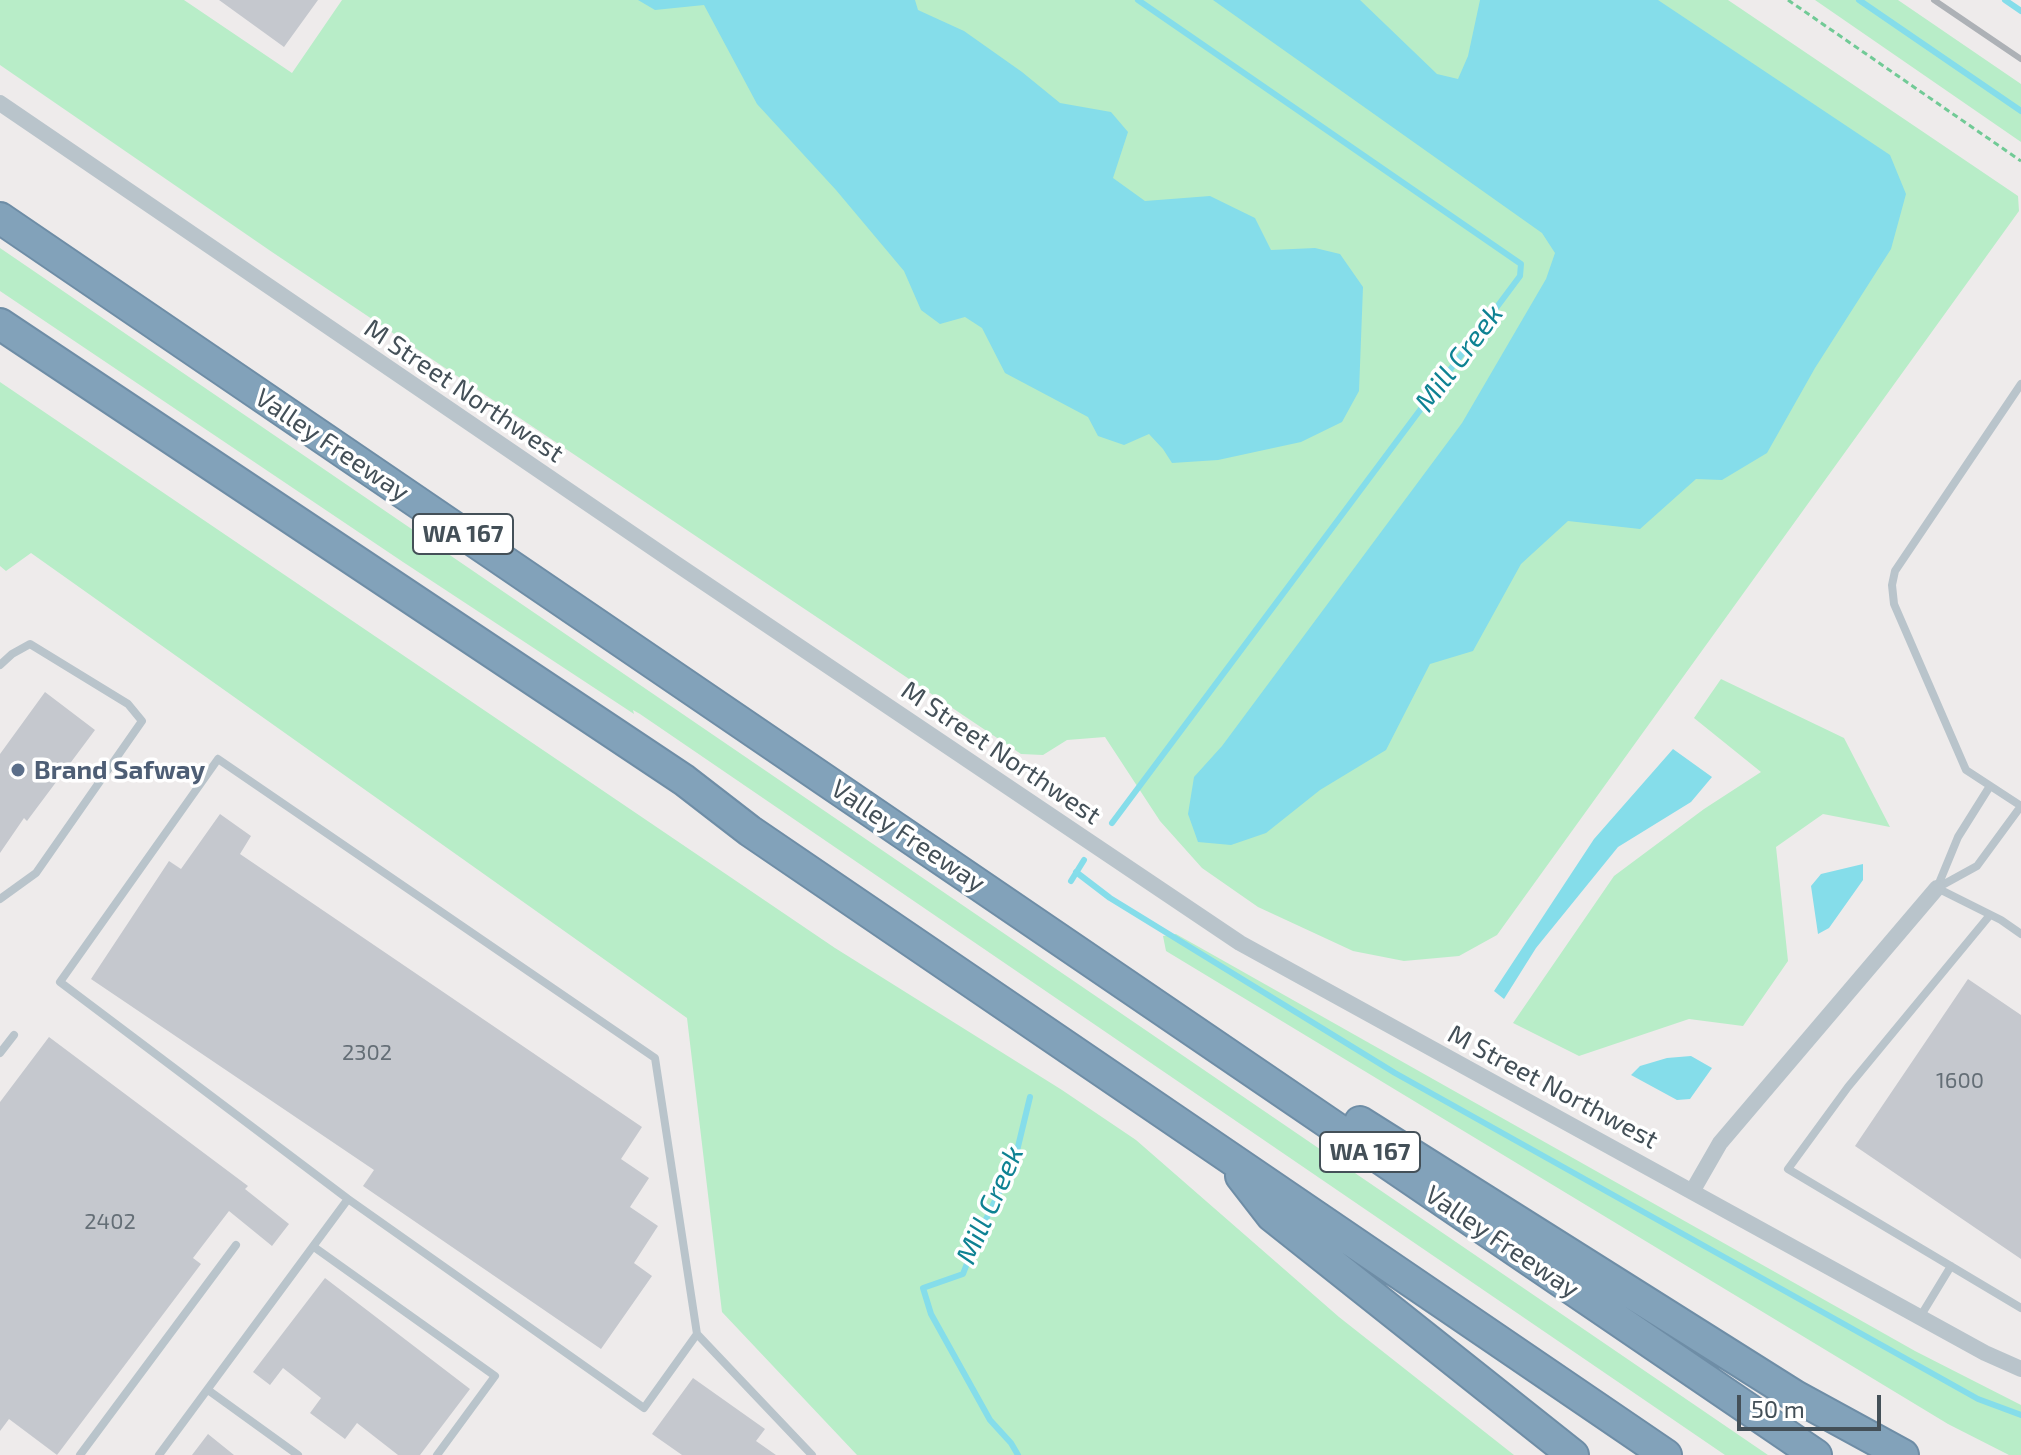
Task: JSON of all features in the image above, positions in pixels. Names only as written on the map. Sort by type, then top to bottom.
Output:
[{"type":"highway","name":"Valley Freeway","points":[[0,218],[1816,1455]]},
{"type":"highway","name":"WA 167","points":[[0,324],[684,780],[750,831],[1666,1455]]},
{"type":"highway","points":[[926,848],[1795,1396],[1903,1455]]},
{"type":"highway","points":[[1222,1153],[1272,1216],[1573,1455]]},
{"type":"street","name":"M Street Northwest","points":[[0,103],[623,528],[1240,943],[1985,1353],[2021,1369]]},
{"type":"street","points":[[1693,1190],[1720,1143],[1937,888]]},
{"type":"lane","points":[[1937,888],[1977,866],[2021,806],[1966,770],[1894,604],[1892,585],[1895,571],[2021,384]]},
{"type":"lane","points":[[0,665],[30,644],[128,704],[142,721],[36,873],[0,899]]},
{"type":"lane","points":[[697,1334],[644,1408],[348,1199],[60,982],[218,759],[655,1058],[697,1334],[812,1455]]},
{"type":"lane","points":[[1937,888],[1958,837],[1990,786]]},
{"type":"lane","points":[[1937,888],[2021,934]]},
{"type":"lane","points":[[1990,915],[1848,1087],[1788,1169],[2021,1308]]},
{"type":"lane","points":[[0,1053],[14,1035]]},
{"type":"lane","points":[[159,1455],[348,1199]]},
{"type":"lane","points":[[80,1455],[236,1245]]},
{"type":"lane","points":[[314,1247],[495,1376],[437,1455]]},
{"type":"lane","points":[[1920,1317],[1951,1266]]},
{"type":"lane","points":[[208,1390],[298,1455]]},
{"type":"path","points":[[1788,0],[2021,161]]},
{"type":"green space","points":[[0,0],[184,0],[292,73],[342,0],[1728,0],[2018,196],[2019,211],[1497,935],[1459,956],[1404,961],[1353,951],[1258,907],[1202,868],[1160,821],[1105,737],[1067,740],[1043,755],[1021,754],[272,252],[0,65]]},
{"type":"green space","points":[[1815,0],[1898,0],[2021,84],[2021,142]]},
{"type":"green space","points":[[0,248],[1768,1455],[1725,1455],[640,714],[633,710],[634,714],[403,562],[0,291]]},
{"type":"green space","points":[[0,382],[835,948],[1136,1140],[1339,1317],[1514,1455],[857,1455],[722,1312],[687,1018],[31,553],[6,571],[0,566]]},
{"type":"green space","points":[[1721,679],[1844,738],[1890,827],[1823,814],[1776,847],[1788,961],[1743,1026],[1689,1019],[1579,1056],[1513,1023],[1614,876],[1704,809],[1761,772],[1694,718]]},
{"type":"green space","points":[[1176,934],[1915,1351],[2021,1405],[2021,1455],[2009,1455],[1948,1424],[1166,951],[1163,936]]},
{"type":"water","points":[[638,0],[915,0],[918,10],[964,31],[1060,103],[1111,112],[1128,132],[1113,178],[1145,201],[1210,196],[1255,218],[1271,250],[1315,248],[1340,254],[1363,287],[1359,391],[1342,422],[1301,442],[1218,460],[1172,463],[1149,434],[1124,445],[1098,436],[1088,417],[1005,373],[982,328],[965,317],[940,324],[921,310],[904,271],[836,190],[757,104],[704,5],[655,10]]},
{"type":"water","points":[[1213,0],[1360,0],[1437,74],[1458,79],[1468,56],[1480,0],[1658,0],[1890,155],[1906,194],[1891,249],[1815,368],[1767,453],[1722,480],[1696,479],[1640,529],[1568,521],[1521,564],[1473,651],[1430,664],[1386,750],[1320,790],[1266,833],[1231,845],[1198,842],[1188,814],[1194,777],[1222,746],[1462,423],[1546,279],[1555,253],[1542,233]]},
{"type":"water","points":[[1673,749],[1712,777],[1691,802],[1618,847],[1536,948],[1504,999],[1494,991],[1594,839]]},
{"type":"water","points":[[1863,864],[1863,880],[1829,928],[1818,934],[1811,886],[1821,874]]},
{"type":"water","points":[[1691,1056],[1712,1068],[1690,1099],[1677,1100],[1631,1075],[1640,1066],[1667,1058]]},
{"type":"building","points":[[219,0],[318,0],[284,47]]},
{"type":"building","points":[[45,692],[95,730],[27,821],[24,818],[0,853],[0,754]]},
{"type":"building","points":[[220,814],[251,836],[240,854],[642,1127],[621,1159],[649,1178],[630,1207],[658,1226],[634,1263],[652,1276],[601,1349],[363,1186],[374,1170],[91,979],[169,861],[181,869]]},
{"type":"building","points":[[1968,979],[2021,1015],[2021,1259],[1855,1146]]},
{"type":"building","points":[[49,1037],[248,1186],[245,1189],[289,1224],[272,1246],[229,1211],[193,1258],[201,1264],[57,1455],[9,1419],[0,1431],[0,1102]]},
{"type":"building","points":[[325,1278],[470,1389],[420,1455],[398,1455],[357,1423],[345,1439],[310,1413],[321,1398],[283,1368],[270,1385],[253,1372]]},
{"type":"building","points":[[693,1378],[765,1429],[756,1441],[776,1455],[682,1455],[652,1434]]},
{"type":"building","points":[[208,1434],[234,1455],[192,1455]]},
{"type":"waterway","name":"Mill Creek","points":[[1112,823],[1520,276],[1521,264],[1138,0]]},
{"type":"waterway","points":[[1859,0],[2021,111]]},
{"type":"waterway","points":[[2005,0],[2021,11]]},
{"type":"waterway","name":"Mill Creek","points":[[1071,881],[1084,860]]},
{"type":"waterway","points":[[1076,872],[1110,898],[1395,1073],[1978,1399],[2021,1415]]},
{"type":"waterway","name":"Mill Creek","points":[[1018,1455],[990,1420],[931,1314],[923,1288],[963,1274],[1015,1159],[1030,1097]]},
{"type":"railway","points":[[1934,0],[2021,59]]},
{"type":"place","name":"Brand Safway","points":[[18,770]]}]
